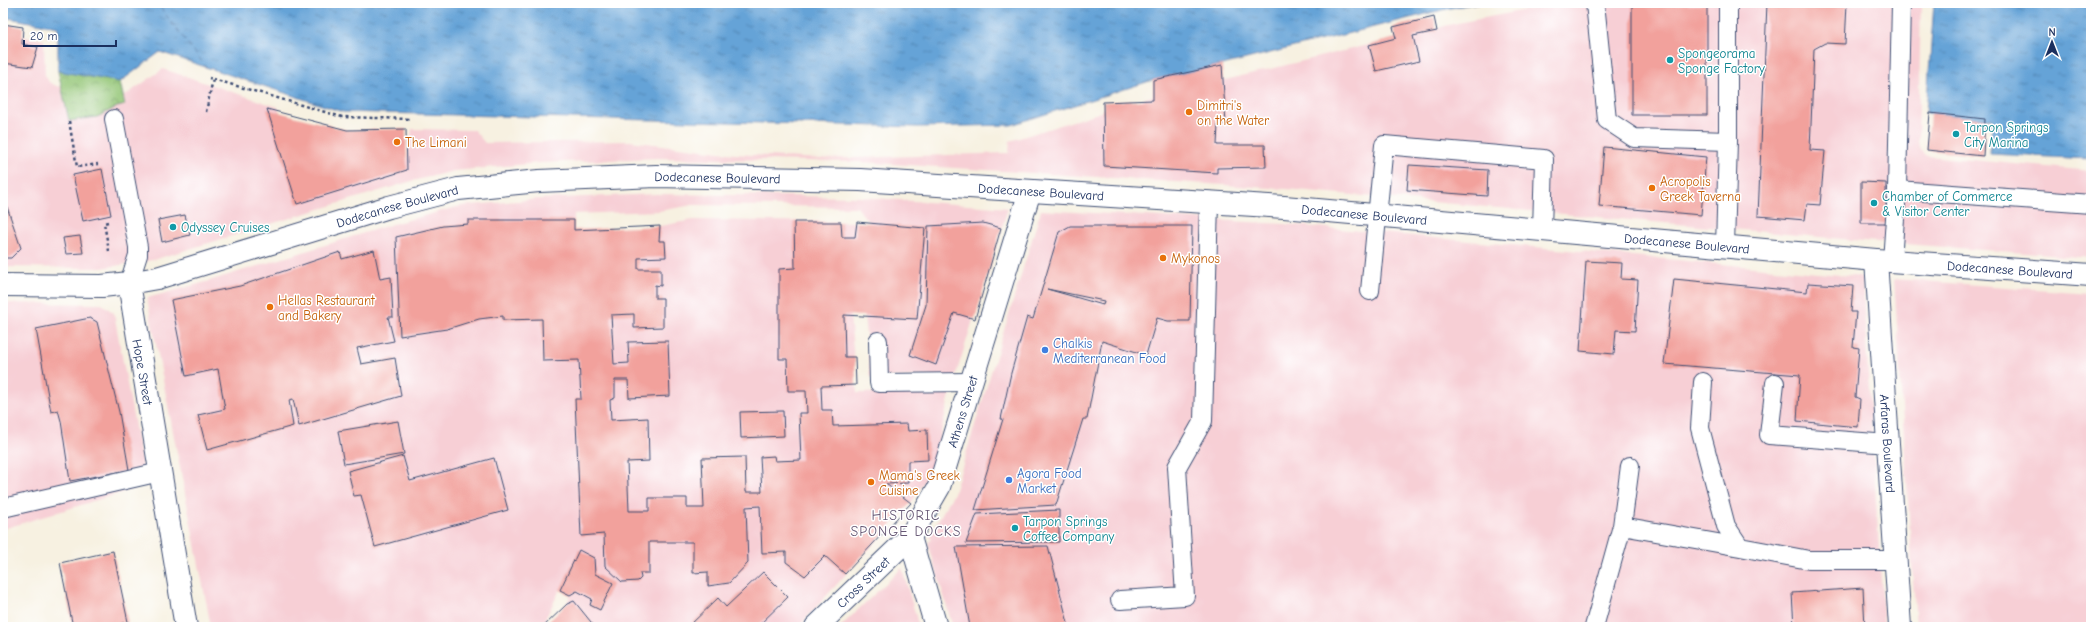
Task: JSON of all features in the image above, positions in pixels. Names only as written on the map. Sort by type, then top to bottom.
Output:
[{"type":"street","name":"Dodecanese Boulevard","points":[[3,285],[102,286],[128,283],[179,271],[389,207],[458,189],[539,181],[656,176],[860,180],[1209,202],[1376,215],[1884,261],[2091,275]]},
{"type":"street","name":"Athens Street","points":[[910,537],[939,487],[1030,191]]},
{"type":"street","name":"Arfaras Boulevard","points":[[1884,261],[1889,444],[1900,627]]},
{"type":"street","name":"Hope Street","points":[[128,283],[186,627]]},
{"type":"street","name":"Cross Street","points":[[816,627],[910,537]]},
{"type":"street","points":[[910,537],[936,627]]},
{"type":"lane","points":[[1595,3],[1607,120],[1634,138],[1728,141]]},
{"type":"lane","points":[[1725,246],[1728,141],[1728,3]]},
{"type":"lane","points":[[1884,261],[1897,190],[1901,3]]},
{"type":"lane","name":"Hope Street","points":[[114,119],[138,246],[138,255],[128,283]]},
{"type":"lane","points":[[1370,291],[1376,215],[1384,145],[1544,159],[1542,230]]},
{"type":"lane","points":[[1897,190],[2091,204]]},
{"type":"lane","points":[[1120,600],[1185,596],[1177,468],[1203,422],[1209,202]]},
{"type":"lane","points":[[878,341],[879,383],[971,382]]},
{"type":"lane","points":[[1703,382],[1700,428],[1726,526],[1740,547]]},
{"type":"lane","points":[[1775,383],[1769,435],[1889,444]]},
{"type":"lane","points":[[1594,627],[1622,526],[1630,466]]},
{"type":"lane","points":[[3,508],[160,472]]},
{"type":"lane","points":[[1622,526],[1809,560],[1896,560]]},
{"type":"path","points":[[209,78],[342,117],[411,119]]},
{"type":"path","points":[[206,112],[213,79]]},
{"type":"path","points":[[69,121],[77,167],[104,163]]},
{"type":"path","points":[[109,251],[104,222],[110,221]]},
{"type":"shaded area","points":[[1562,3],[1921,3],[1918,141],[1920,150],[1927,156],[2091,171],[2091,258],[1891,243],[1891,241],[1876,242],[1286,189],[861,162],[656,158],[538,163],[454,171],[412,181],[153,260],[101,268],[3,267],[3,33],[44,40],[45,75],[49,82],[56,86],[123,97],[163,69],[278,107],[303,195],[407,162],[412,129],[474,130],[485,143],[630,141],[735,154],[820,159],[1009,153],[1010,141],[1155,95],[1225,80],[1453,24]]},
{"type":"shaded area","points":[[657,194],[860,197],[1008,208],[954,381],[951,376],[870,377],[864,315],[870,224],[857,207],[693,205],[659,211],[574,214],[574,230],[660,226],[693,220],[857,222],[850,316],[857,393],[951,391],[934,460],[928,474],[911,503],[798,627],[758,627],[760,624],[757,627],[543,627],[567,604],[570,595],[560,590],[541,627],[211,627],[147,298],[206,282],[393,224],[461,206],[540,199]]},
{"type":"shaded area","points":[[1041,210],[1284,224],[1862,277],[1884,627],[953,627],[928,543],[932,539],[929,536],[954,493]]},
{"type":"shaded area","points":[[1894,279],[2091,293],[2091,627],[1916,627]]},
{"type":"shaded area","points":[[3,303],[102,304],[114,313],[146,485],[3,529]]},
{"type":"shaded area","points":[[902,568],[919,627],[840,627]]},
{"type":"green space","points":[[58,71],[120,82],[125,105],[117,107],[97,117],[69,121]]},
{"type":"water","points":[[3,3],[1479,3],[1450,8],[1222,65],[1153,80],[1011,125],[918,127],[343,112],[160,52],[120,82],[58,71],[58,27],[3,17]]},
{"type":"water","points":[[1934,3],[2091,3],[2091,159],[1990,154],[1992,119],[1926,113]]},
{"type":"building","points":[[1767,3],[1847,3],[1845,44],[1825,43],[1814,49],[1810,150],[1825,151],[1820,205],[1807,204],[1805,220],[1758,216]]},
{"type":"building","name":"Spongeorama Sponge Factory","points":[[1632,5],[1707,5],[1707,115],[1632,115]]},
{"type":"building","points":[[1434,17],[1437,31],[1413,36],[1419,61],[1376,71],[1369,45],[1396,38],[1393,27]]},
{"type":"building","points":[[3,24],[23,27],[22,44],[38,47],[32,67],[3,63]]},
{"type":"building","points":[[1222,65],[1226,124],[1218,124],[1217,145],[1265,145],[1266,167],[1217,168],[1217,173],[1104,166],[1103,102],[1153,100],[1153,80]]},
{"type":"building","points":[[267,109],[347,130],[406,129],[407,170],[297,204]]},
{"type":"building","name":"Tarpon Springs City Marina","points":[[1930,113],[1985,119],[1983,156],[1927,150]]},
{"type":"building","name":"Acropolis Greek Taverna","points":[[1604,147],[1706,157],[1701,215],[1599,206]]},
{"type":"building","points":[[1409,165],[1488,170],[1487,196],[1407,190]]},
{"type":"building","points":[[102,169],[111,215],[83,221],[73,175]]},
{"type":"building","name":"Chamber of Commerce & Visitor Center","points":[[1861,182],[1886,183],[1886,223],[1861,223]]},
{"type":"building","points":[[3,201],[5,201],[21,248],[11,258],[3,258]]},
{"type":"building","name":"Odyssey Cruises","points":[[185,215],[190,235],[162,242],[158,220]]},
{"type":"building","points":[[468,220],[574,220],[574,230],[660,226],[659,241],[665,241],[666,257],[638,258],[638,269],[661,269],[661,286],[655,285],[655,298],[663,298],[663,327],[634,328],[634,314],[611,315],[614,364],[629,363],[628,342],[668,341],[670,396],[629,398],[628,380],[615,380],[615,398],[610,400],[611,420],[648,418],[649,461],[627,462],[629,511],[649,511],[649,498],[687,498],[687,508],[704,508],[702,458],[745,457],[746,492],[762,492],[760,457],[774,456],[775,461],[801,460],[799,413],[807,413],[806,391],[788,391],[787,359],[779,359],[779,269],[795,268],[794,222],[841,222],[842,237],[855,237],[857,222],[925,228],[917,319],[844,315],[845,357],[855,357],[856,385],[821,386],[822,410],[832,410],[833,426],[907,424],[908,431],[927,430],[928,460],[908,461],[908,483],[886,484],[911,503],[845,574],[825,556],[805,576],[786,562],[786,552],[762,553],[760,506],[746,507],[748,563],[729,583],[708,586],[708,572],[693,573],[693,542],[649,542],[649,573],[640,573],[641,578],[638,581],[622,582],[605,566],[604,534],[581,536],[575,399],[581,399],[579,360],[543,361],[542,319],[503,320],[503,316],[479,319],[447,329],[400,336],[396,237],[443,226],[468,224]]},
{"type":"building","points":[[983,223],[1001,228],[975,319],[954,313],[936,365],[910,355],[926,305],[928,226]]},
{"type":"building","points":[[1070,226],[1192,226],[1190,321],[1168,321],[1157,318],[1146,355],[1102,341],[1087,419],[1083,419],[1056,505],[975,510],[1003,419],[1001,419],[1011,373],[1027,317],[1033,319],[1059,232]],"holes":[[[1047,289],[1104,301],[1103,305]]]},
{"type":"building","points":[[80,236],[83,253],[66,254],[63,238]]},
{"type":"building","points":[[374,250],[380,279],[391,277],[393,317],[388,317],[394,341],[357,348],[361,364],[395,358],[401,396],[299,426],[293,399],[289,400],[293,426],[207,450],[198,415],[225,409],[218,369],[186,376],[171,300],[240,286],[340,252],[342,259]]},
{"type":"building","points":[[1586,261],[1622,263],[1621,279],[1638,280],[1635,331],[1616,330],[1614,354],[1580,351]]},
{"type":"building","points":[[1674,279],[1807,292],[1808,283],[1853,286],[1851,312],[1856,312],[1853,347],[1859,348],[1855,397],[1860,399],[1858,427],[1797,421],[1800,375],[1664,364]]},
{"type":"building","points":[[90,318],[97,322],[119,412],[129,470],[70,481],[61,421],[58,410],[51,412],[36,329]]},
{"type":"building","points":[[783,411],[784,436],[741,438],[740,412]]},
{"type":"building","points":[[398,421],[404,454],[344,464],[338,431]]},
{"type":"building","points":[[403,456],[410,481],[494,458],[508,510],[375,547],[361,495],[354,496],[348,471]]},
{"type":"building","name":"Tarpon Springs Coffee Company","points":[[1059,510],[1059,542],[966,543],[977,514]]},
{"type":"building","points":[[1048,546],[1069,627],[970,627],[956,547]]},
{"type":"building","points":[[579,550],[594,558],[595,574],[613,583],[600,610],[590,605],[592,599],[577,591],[570,595],[560,590]]},
{"type":"building","points":[[113,551],[128,622],[104,627],[73,627],[60,563]]},
{"type":"building","points":[[763,572],[788,597],[757,627],[688,627],[718,598],[726,607]]},
{"type":"building","points":[[1863,588],[1865,627],[1794,627],[1792,593]]},
{"type":"building","points":[[574,601],[595,627],[543,627],[567,604]]},
{"type":"ferry route","points":[[153,3],[159,6],[207,68]]},
{"type":"place","name":"Spongeorama Sponge Factory","points":[[1670,60]]},
{"type":"place","name":"Dimitri's on the Water","points":[[1189,112]]},
{"type":"place","name":"Tarpon Springs City Marina","points":[[1956,134]]},
{"type":"place","name":"The Limani","points":[[397,142]]},
{"type":"place","name":"Acropolis Greek Taverna","points":[[1652,188]]},
{"type":"place","name":"Chamber of Commerce & Visitor Center","points":[[1874,203]]},
{"type":"place","name":"Odyssey Cruises","points":[[173,227]]},
{"type":"place","name":"Mykonos","points":[[1163,258]]},
{"type":"place","name":"Hellas Restaurant and Bakery","points":[[270,307]]},
{"type":"place","name":"Chalkis Mediterranean Food","points":[[1045,350]]},
{"type":"place","name":"Agora Food Market","points":[[1009,480]]},
{"type":"place","name":"Mama's Greek Cuisine","points":[[871,482]]},
{"type":"place","name":"Tarpon Springs Coffee Company","points":[[1015,528]]},
{"type":"district","name":"HISTORIC SPONGE DOCKS","points":[[906,524]]}]
